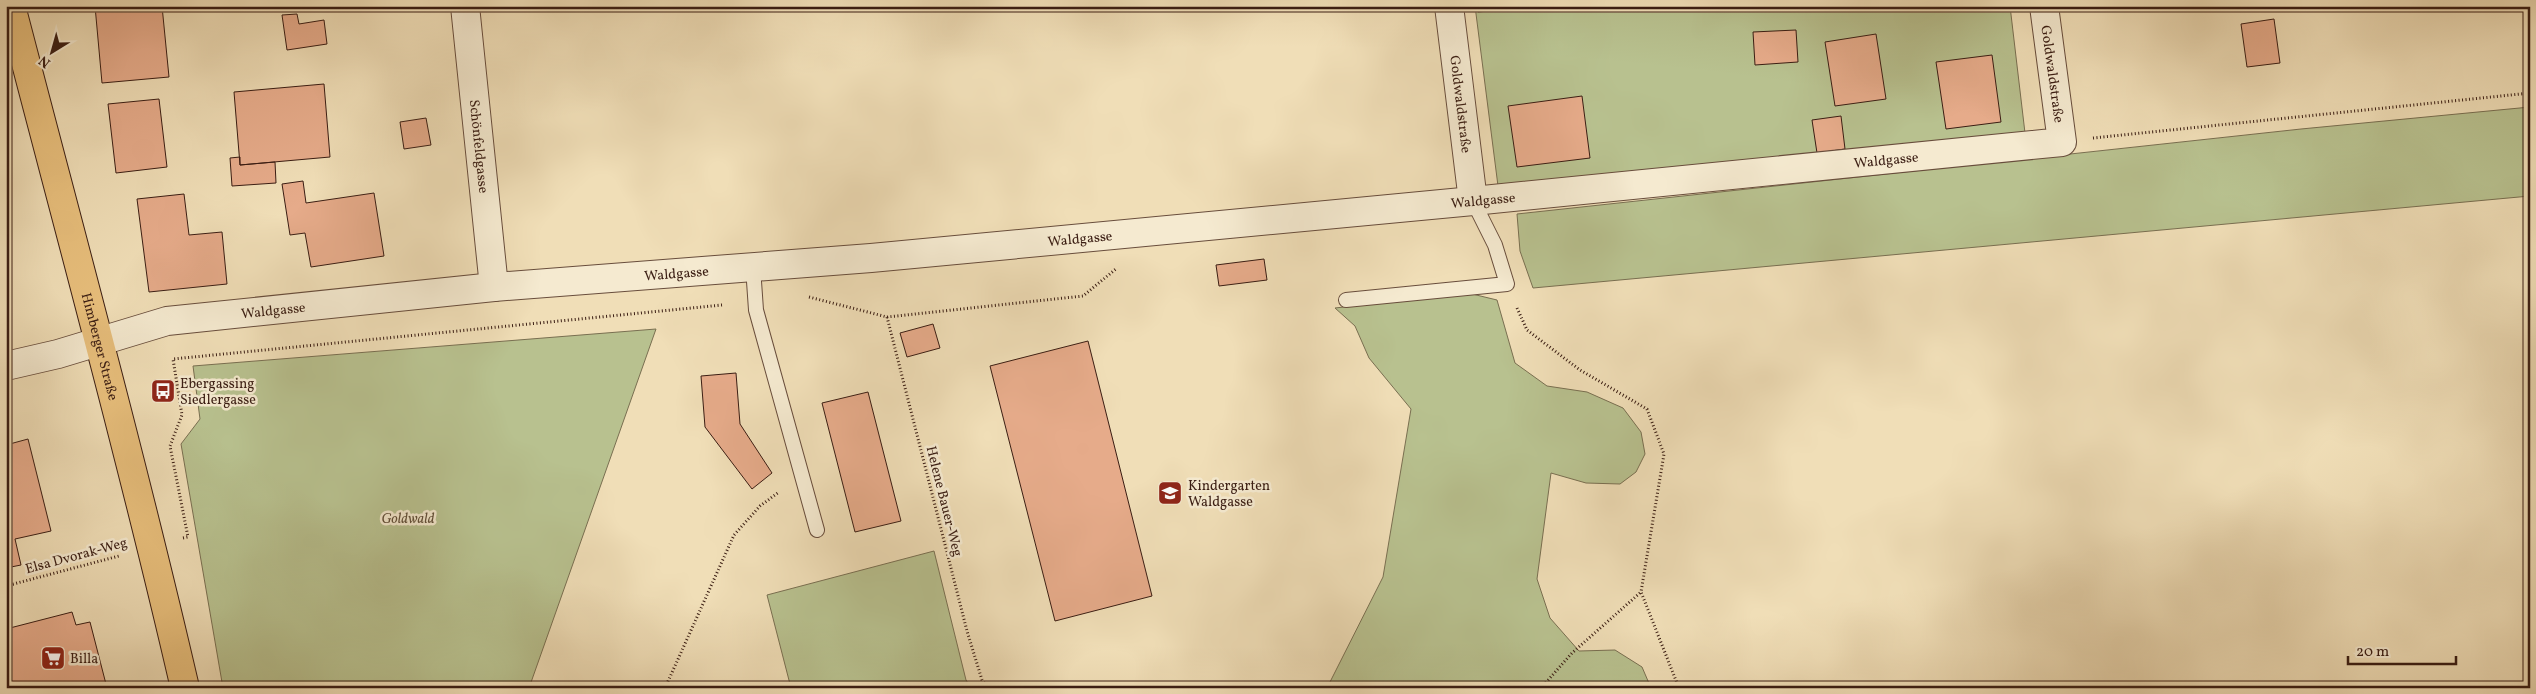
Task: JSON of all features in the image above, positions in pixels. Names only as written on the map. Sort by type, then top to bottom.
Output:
[{"type":"main road","name":"Himberger Straße","points":[[12,6],[98,342],[116,402],[185,688]]},
{"type":"street","name":"Schönfeldgasse","points":[[465,6],[494,287]]},
{"type":"street","name":"Goldwaldstraße","points":[[1449,6],[1474,201]]},
{"type":"street","name":"Goldwaldstraße","points":[[2044,6],[2062,142]]},
{"type":"street","name":"Waldgasse","points":[[6,366],[98,342],[167,321],[494,287],[753,267],[1474,201],[2062,142]]},
{"type":"lane","points":[[1346,300],[1507,284],[1495,245],[1474,201]]},
{"type":"lane","points":[[753,267],[756,310],[817,530]]},
{"type":"path","points":[[2062,142],[2530,93]]},
{"type":"path","points":[[1507,284],[1526,330],[1580,370],[1647,409],[1664,454],[1641,592],[1679,688]]},
{"type":"path","name":"Helene Bauer-Weg","points":[[887,317],[966,631],[982,680],[988,688]]},
{"type":"path","points":[[665,688],[734,535],[760,506],[803,477]]},
{"type":"path","name":"Elsa Dvorak-Weg","points":[[6,586],[152,547]]},
{"type":"path","points":[[1540,688],[1572,653],[1641,592]]},
{"type":"green space","points":[[1475,6],[2010,6],[2025,133],[1498,186]]},
{"type":"green space","points":[[2530,107],[2530,196],[1533,288],[1520,251],[1517,214],[2301,129]]},
{"type":"green space","points":[[1468,293],[1497,300],[1515,363],[1547,386],[1587,392],[1623,408],[1641,432],[1645,454],[1636,472],[1620,484],[1586,483],[1551,473],[1537,579],[1550,618],[1579,651],[1615,650],[1642,667],[1651,688],[1325,688],[1330,682],[1383,577],[1411,409],[1369,358],[1355,326],[1335,308]]},
{"type":"green space","name":"Goldwald","points":[[656,329],[529,688],[223,688],[181,444],[200,419],[193,366]]},
{"type":"green space","points":[[934,551],[966,680],[971,688],[791,688],[767,595]]},
{"type":"building","points":[[95,6],[162,6],[169,77],[102,83]]},
{"type":"building","points":[[1477,6],[1509,6],[1509,9],[1478,12]]},
{"type":"building","points":[[297,14],[299,24],[324,20],[327,44],[287,50],[282,15]]},
{"type":"building","points":[[2274,19],[2280,63],[2247,67],[2241,24]]},
{"type":"building","points":[[1796,30],[1798,62],[1755,65],[1753,32]]},
{"type":"building","points":[[1876,34],[1886,99],[1835,106],[1825,42]]},
{"type":"building","points":[[1992,55],[2001,122],[1946,129],[1936,62]]},
{"type":"building","points":[[324,84],[330,157],[240,165],[234,92]]},
{"type":"building","points":[[1582,96],[1590,158],[1517,167],[1508,106]]},
{"type":"building","points":[[159,99],[167,167],[116,173],[108,104]]},
{"type":"building","points":[[1841,116],[1845,149],[1817,153],[1812,120]]},
{"type":"building","points":[[426,118],[431,145],[404,149],[400,122]]},
{"type":"building","points":[[240,157],[240,165],[275,162],[276,183],[232,186],[230,158]]},
{"type":"building","points":[[303,181],[306,203],[374,193],[384,256],[311,267],[305,233],[290,235],[282,184]]},
{"type":"building","points":[[184,194],[189,235],[222,232],[227,284],[149,292],[137,199]]},
{"type":"building","points":[[1264,259],[1267,280],[1219,286],[1216,265]]},
{"type":"building","points":[[933,324],[940,348],[907,357],[900,333]]},
{"type":"building","points":[[1088,341],[1152,596],[1055,621],[990,366]]},
{"type":"building","points":[[736,373],[740,424],[772,473],[752,489],[705,427],[701,376]]},
{"type":"building","points":[[868,392],[901,521],[855,532],[822,403]]},
{"type":"building","points":[[28,439],[51,531],[15,539],[21,565],[6,568],[6,445]]},
{"type":"building","name":"Billa","points":[[72,612],[76,625],[90,622],[107,688],[6,688],[6,629]]},
{"type":"place","name":"Ebergassing Siedlergasse","points":[[163,391]]},
{"type":"place","name":"Kindergarten Waldgasse","points":[[1170,493]]},
{"type":"place","name":"Billa","points":[[53,658]]}]
